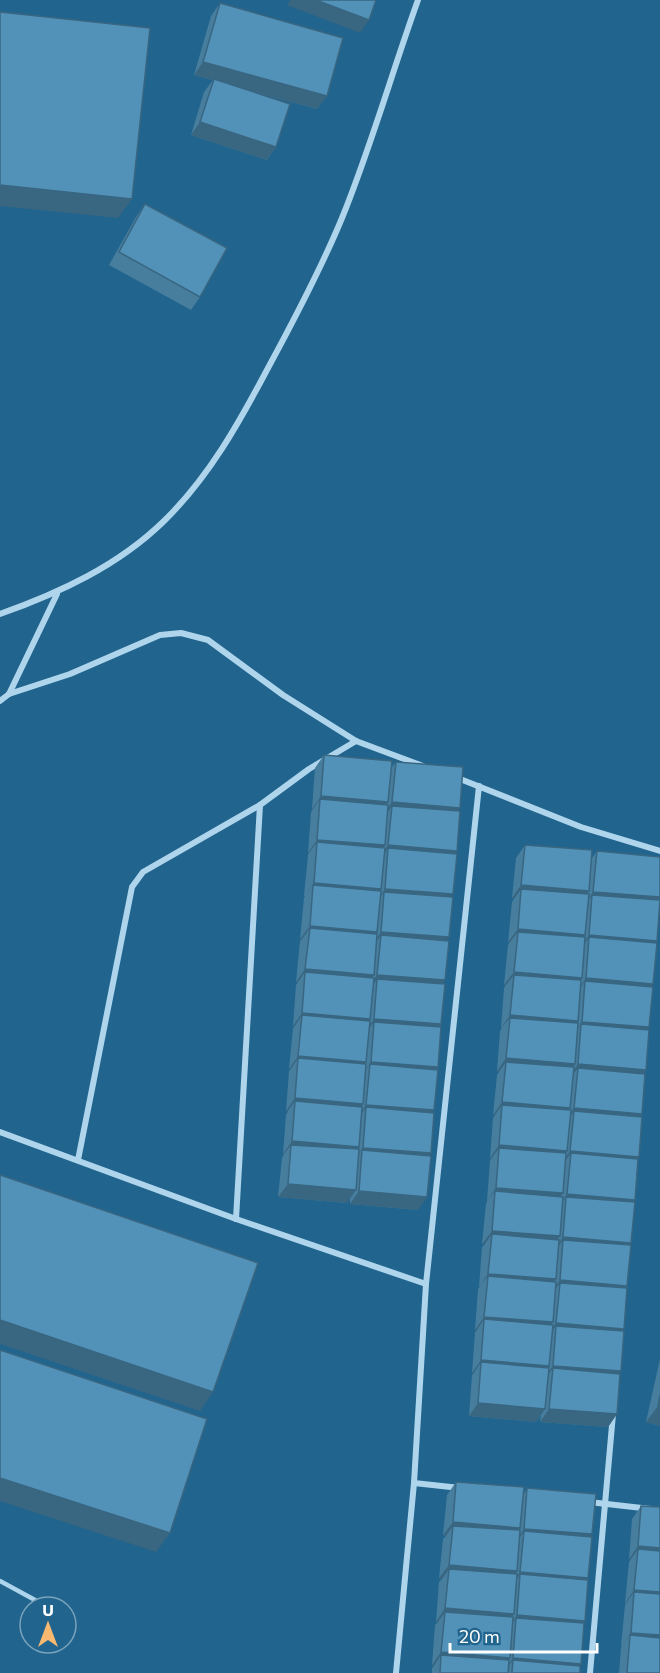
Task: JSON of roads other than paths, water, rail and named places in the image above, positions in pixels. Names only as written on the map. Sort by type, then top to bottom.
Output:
[{"type":"street","points":[[0,614],[57,594],[126,552],[164,521],[204,475],[239,424],[342,218],[418,0]]},
{"type":"street","points":[[9,694],[57,594]]},
{"type":"street","points":[[0,701],[9,694],[69,674],[160,635],[181,633],[208,640],[283,695],[356,741],[434,770]]},
{"type":"street","points":[[78,1160],[132,887],[143,872],[260,805],[309,769],[356,741]]},
{"type":"street","points":[[446,774],[581,827],[660,851]]},
{"type":"street","points":[[396,1673],[414,1483],[426,1284],[479,786]]},
{"type":"street","points":[[236,1219],[260,805]]},
{"type":"street","points":[[0,1132],[236,1219],[426,1284]]},
{"type":"street","points":[[590,1673],[614,1410]]},
{"type":"street","points":[[414,1483],[470,1489]]},
{"type":"street","points":[[583,1501],[660,1510]]},
{"type":"lane","points":[[0,1581],[26,1595]]}]
